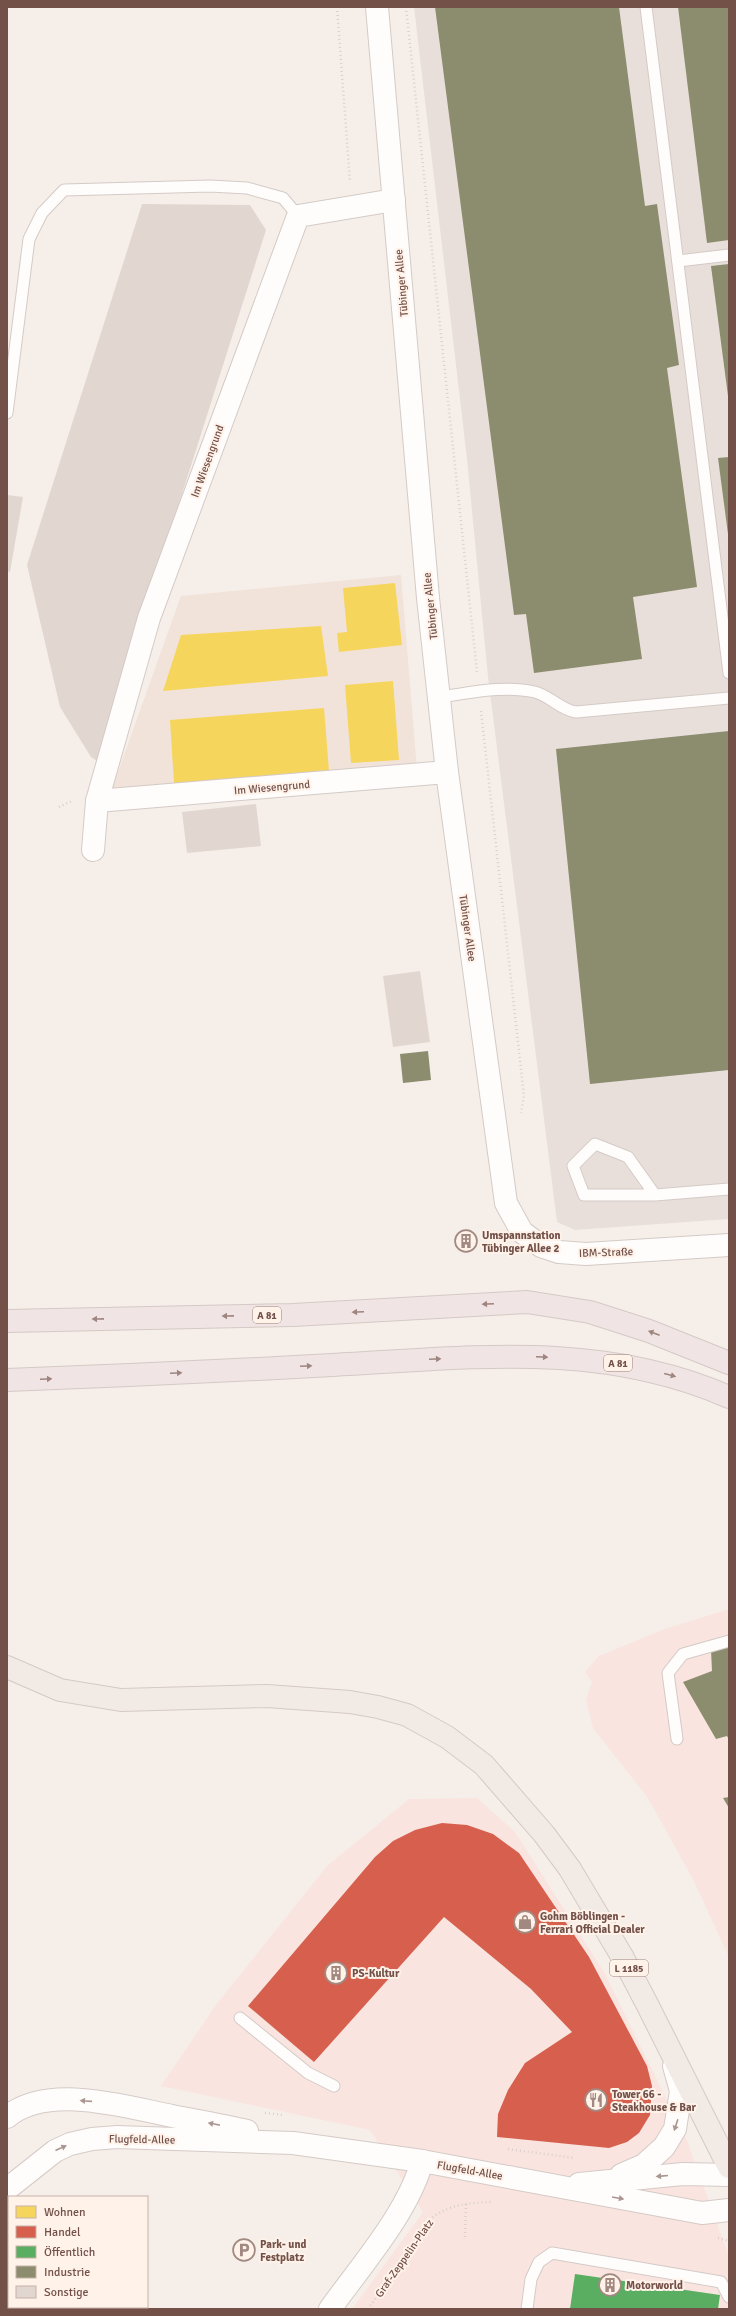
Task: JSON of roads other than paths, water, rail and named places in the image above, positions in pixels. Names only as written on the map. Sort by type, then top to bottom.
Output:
[{"type":"highway","name":"A 81","points":[[7,1321],[293,1315],[527,1302],[590,1312],[649,1331],[729,1363]]},
{"type":"highway","name":"A 81","points":[[7,1380],[503,1355],[614,1363],[695,1382],[729,1397]]},
{"type":"main road","name":"L 1185","points":[[7,1667],[60,1690],[122,1700],[267,1696],[350,1702],[378,1707],[407,1715],[447,1737],[484,1765],[555,1848],[623,1958],[729,2167]]},
{"type":"street","name":"Tübinger Allee","points":[[377,7],[447,772],[506,1203]]},
{"type":"street","points":[[298,216],[394,200]]},
{"type":"street","name":"Im Wiesengrund","points":[[93,850],[97,801],[149,618],[298,216]]},
{"type":"street","name":"Im Wiesengrund","points":[[97,801],[447,772]]},
{"type":"street","name":"IBM-Straße","points":[[506,1203],[522,1232],[541,1246],[559,1252],[586,1254],[729,1245]]},
{"type":"street","points":[[609,2181],[644,2165],[664,2147],[675,2129],[680,2112],[681,2092],[668,2046]]},
{"type":"street","name":"Flugfeld-Allee","points":[[7,2117],[14,2111],[40,2102],[91,2101],[234,2128],[293,2143]]},
{"type":"street","name":"Flugfeld-Allee","points":[[7,2189],[55,2151],[76,2142],[117,2137],[293,2143],[422,2161],[702,2213],[725,2211]]},
{"type":"street","points":[[330,2309],[401,2210],[417,2181],[422,2161]]},
{"type":"street","name":"Flugfeld-Allee","points":[[552,2186],[684,2174],[729,2175]]},
{"type":"lane","points":[[646,7],[729,673]]},
{"type":"lane","points":[[7,413],[29,239],[42,213],[64,190],[210,186],[247,188],[283,198],[298,216]]},
{"type":"lane","points":[[678,261],[729,255]]},
{"type":"lane","points":[[439,697],[517,689],[536,692],[555,701],[569,711],[576,712],[729,698]]},
{"type":"lane","points":[[655,1195],[628,1157],[595,1144],[573,1166],[584,1195],[655,1195],[729,1189]]},
{"type":"lane","points":[[677,1738],[668,1673],[684,1654],[729,1641]]},
{"type":"lane","points":[[240,2018],[308,2073],[334,2086]]},
{"type":"lane","points":[[527,2309],[531,2280],[539,2262],[552,2253],[722,2282],[729,2297]]},
{"type":"place","name":"Umspannstation Tübinger Allee 2","points":[[466,1241]]},
{"type":"place","name":"Gohm Böblingen - Ferrari Official Dealer","points":[[525,1922]]},
{"type":"place","name":"PS-Kultur","points":[[336,1973]]},
{"type":"place","name":"Tower 66 - Steakhouse & Bar","points":[[596,2100]]},
{"type":"place","name":"Park- und Festplatz","points":[[244,2250]]},
{"type":"place","name":"Motorworld","points":[[610,2285]]}]
